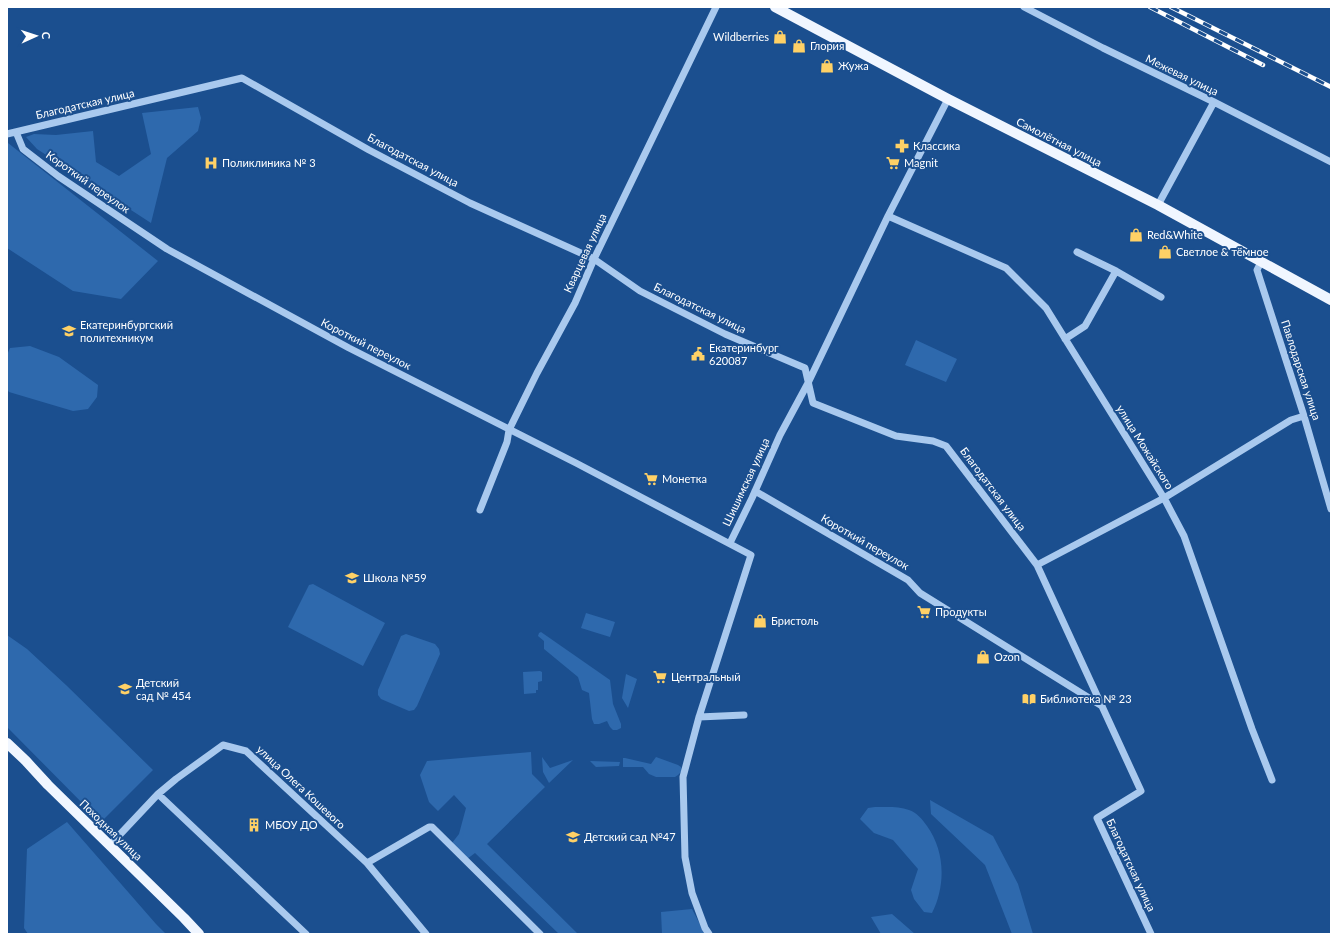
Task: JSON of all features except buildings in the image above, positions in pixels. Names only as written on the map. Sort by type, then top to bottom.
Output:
[{"type":"main road","name":"Самолётная улица","points":[[775,7],[948,99],[1158,206],[1331,300]]},
{"type":"main road","name":"Походная улица","points":[[7,743],[199,934]]},
{"type":"street","name":"Кварцевая улица","points":[[480,510],[508,442],[509,430],[575,302],[594,259],[716,7]]},
{"type":"street","name":"Межевая улица","points":[[1024,7],[1331,162]]},
{"type":"street","name":"Благодатская улица","points":[[7,134],[242,78],[369,150],[457,196],[594,259],[640,291],[725,334],[805,368],[813,403],[896,436],[933,441],[946,446],[1037,565],[1141,791],[1097,818],[1150,934]]},
{"type":"street","name":"Шишимская улица","points":[[709,934],[705,928],[692,894],[685,857],[683,777],[699,717],[751,555],[730,544],[780,435],[808,383],[888,216],[948,99]]},
{"type":"street","points":[[1158,206],[1214,102]]},
{"type":"street","name":"Короткий переулок","points":[[16,132],[23,149],[58,176],[166,249],[349,348],[730,544]]},
{"type":"street","name":"улица Можайского","points":[[888,216],[1006,268],[1046,308],[1164,498],[1184,536],[1252,729],[1272,780]]},
{"type":"street","points":[[1077,252],[1116,271],[1161,296]]},
{"type":"street","name":"Павлодарская улица","points":[[1261,262],[1257,270],[1304,416],[1331,509]]},
{"type":"street","points":[[1065,339],[1085,326],[1116,271]]},
{"type":"street","points":[[1037,565],[1164,498],[1291,420],[1304,416]]},
{"type":"street","name":"Короткий переулок","points":[[755,491],[908,580],[920,593],[1102,706]]},
{"type":"street","points":[[699,717],[744,715]]},
{"type":"street","name":"улица Олега Кошевого","points":[[110,845],[158,794],[223,745],[246,751],[367,863],[426,934]]},
{"type":"street","points":[[158,794],[306,934]]},
{"type":"street","points":[[367,863],[429,827],[432,827],[540,934]]},
{"type":"shaded area","points":[[198,107],[201,118],[198,131],[167,158],[151,223],[37,149],[26,137],[34,134],[56,135],[93,131],[96,162],[119,176],[151,154],[142,113]]},
{"type":"shaded area","points":[[8,143],[158,261],[121,299],[73,291],[7,248]]},
{"type":"shaded area","points":[[916,340],[957,359],[946,382],[905,365]]},
{"type":"shaded area","points":[[30,346],[59,357],[98,385],[97,397],[88,409],[73,411],[9,392],[7,389],[7,355],[10,348]]},
{"type":"shaded area","points":[[313,584],[385,623],[363,666],[288,627],[309,585]]},
{"type":"shaded area","points":[[586,613],[615,622],[610,637],[581,628]]},
{"type":"shaded area","points":[[541,632],[610,680],[613,704],[621,724],[621,728],[613,730],[607,721],[594,724],[589,693],[582,690],[578,677],[544,649],[544,641],[538,636]]},
{"type":"shaded area","points":[[406,634],[435,644],[439,649],[440,654],[417,706],[414,710],[409,711],[381,699],[378,695],[378,690],[401,636]]},
{"type":"shaded area","points":[[7,635],[27,649],[66,685],[153,770],[101,822],[7,727]]},
{"type":"shaded area","points":[[523,672],[542,672],[542,681],[538,682],[538,690],[536,690],[536,693],[524,694]]},
{"type":"shaded area","points":[[626,674],[637,679],[628,708],[622,698]]},
{"type":"shaded area","points":[[531,752],[532,774],[545,787],[487,844],[578,934],[559,934],[475,853],[467,859],[452,843],[459,834],[466,808],[454,795],[438,811],[429,802],[420,775],[427,761]]},
{"type":"shaded area","points":[[542,757],[550,768],[573,760],[549,783],[543,772]]},
{"type":"shaded area","points":[[656,757],[678,765],[681,767],[682,771],[675,777],[656,777],[649,774],[643,767],[623,767],[623,758],[651,764]]},
{"type":"shaded area","points":[[590,761],[620,762],[619,766],[596,767]]},
{"type":"shaded area","points":[[930,800],[993,836],[1018,884],[1033,934],[1012,934],[985,865],[931,814]]},
{"type":"shaded area","points":[[897,807],[912,811],[923,821],[933,836],[942,868],[940,891],[932,913],[924,912],[914,899],[911,890],[918,869],[893,840],[874,833],[860,819],[868,808]]},
{"type":"shaded area","points":[[67,822],[166,934],[28,934],[24,928],[27,849]]},
{"type":"shaded area","points":[[692,909],[705,934],[662,934],[661,912]]},
{"type":"shaded area","points":[[892,914],[915,934],[881,934],[871,917]]},
{"type":"railway","points":[[1150,7],[1263,65]]},
{"type":"railway","points":[[1171,7],[1331,87]]},
{"type":"place","name":"Wildberries","points":[[780,37]]},
{"type":"place","name":"Глория","points":[[799,46]]},
{"type":"place","name":"Жужа","points":[[827,66]]},
{"type":"place","name":"Классика","points":[[902,146]]},
{"type":"place","name":"Поликлиника № 3","points":[[211,163]]},
{"type":"place","name":"Magnit","points":[[893,163]]},
{"type":"place","name":"Red&White","points":[[1136,235]]},
{"type":"place","name":"Светлое & тёмное","points":[[1165,252]]},
{"type":"place","name":"Екатеринбургский политехникум","points":[[69,331]]},
{"type":"place","name":"Екатеринбург 620087","points":[[698,354]]},
{"type":"place","name":"Монетка","points":[[651,479]]},
{"type":"place","name":"Школа №59","points":[[352,578]]},
{"type":"place","name":"Продукты","points":[[924,612]]},
{"type":"place","name":"Бристоль","points":[[760,621]]},
{"type":"place","name":"Ozon","points":[[983,657]]},
{"type":"place","name":"Центральный","points":[[660,677]]},
{"type":"place","name":"Детский сад № 454","points":[[125,689]]},
{"type":"place","name":"Библиотека № 23","points":[[1029,699]]},
{"type":"place","name":"МБОУ ДО","points":[[254,825]]},
{"type":"place","name":"Детский сад №47","points":[[573,837]]}]
